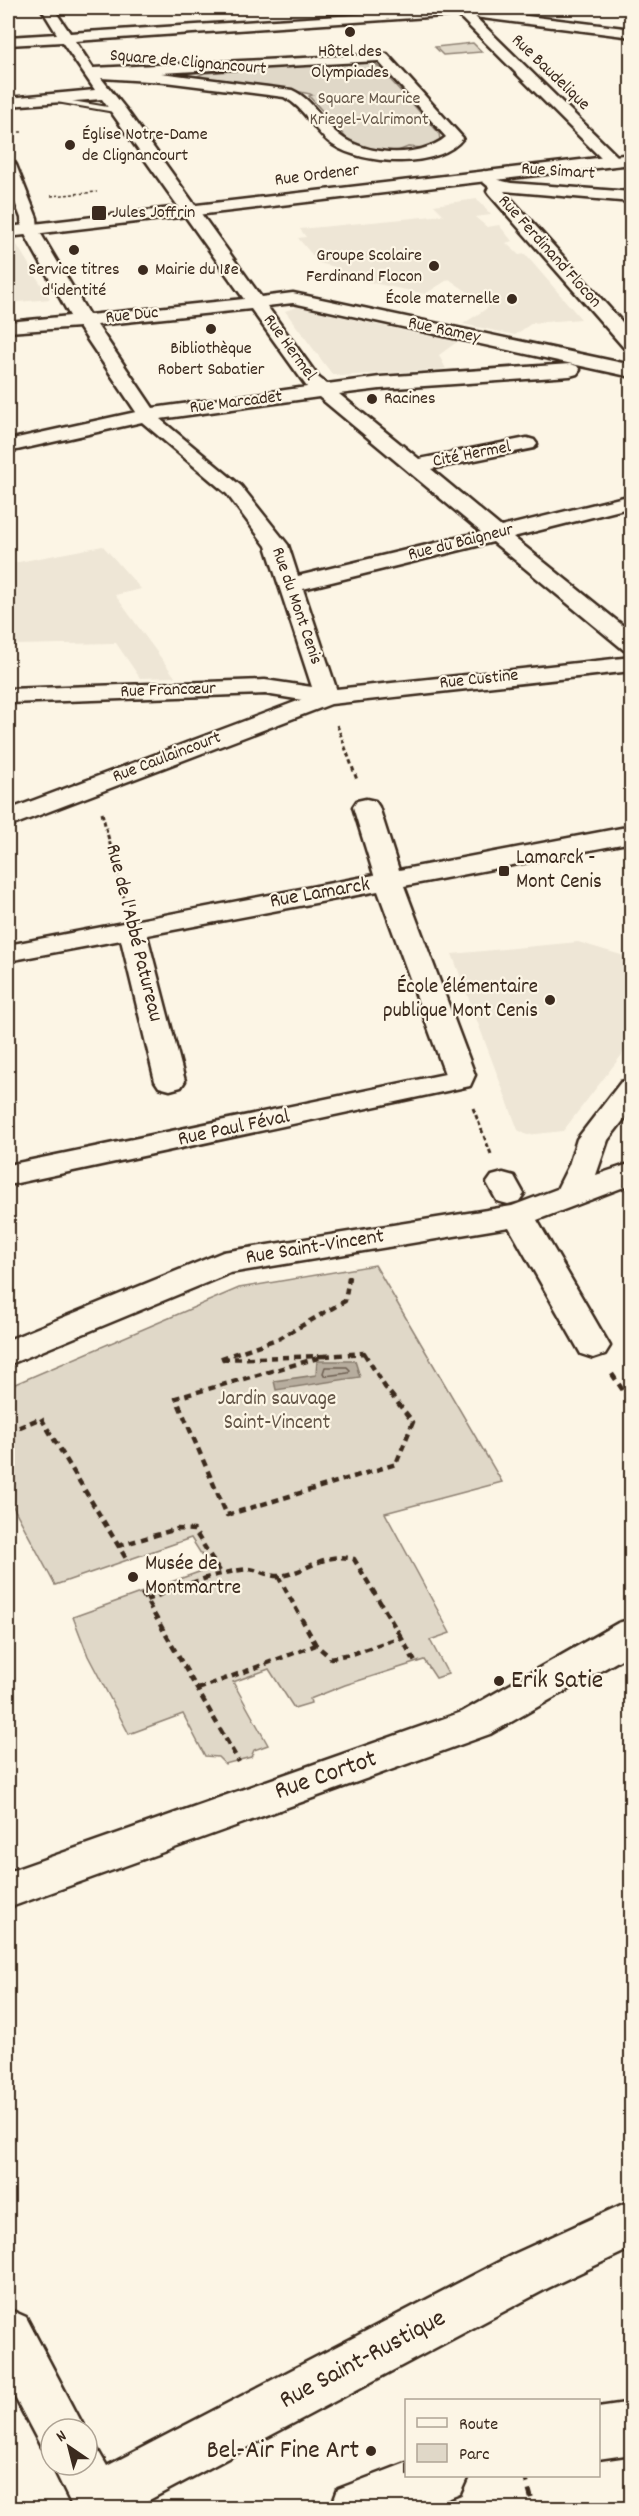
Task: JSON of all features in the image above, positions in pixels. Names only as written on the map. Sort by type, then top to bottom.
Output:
[{"type":"street","name":"Rue Hermel","points":[[47,8],[68,37],[89,73],[120,111],[312,382],[500,534],[632,645]]},
{"type":"street","points":[[435,8],[632,33]]},
{"type":"street","points":[[8,41],[461,11]]},
{"type":"street","name":"Rue Baudelique","points":[[461,11],[613,161]]},
{"type":"street","name":"Square de Clignancourt","points":[[89,73],[165,78],[287,93],[304,101],[339,142],[369,153],[410,156],[440,148],[455,138],[348,19]]},
{"type":"street","name":"Square de Clignancourt","points":[[89,73],[382,57]]},
{"type":"street","points":[[8,102],[104,94]]},
{"type":"street","points":[[410,156],[435,181]]},
{"type":"street","name":"Rue Ordener","points":[[8,232],[632,159]]},
{"type":"street","name":"Rue du Mont Cenis","points":[[8,165],[29,218],[30,229],[77,313],[147,415],[153,423],[234,490],[277,545],[327,697]]},
{"type":"street","name":"Rue Simart","points":[[484,176],[499,186],[632,197]]},
{"type":"street","name":"Rue Ferdinand Flocon","points":[[499,186],[495,191],[631,357]]},
{"type":"street","name":"Rue Ramey","points":[[256,303],[279,298],[293,298],[610,367]]},
{"type":"street","name":"Rue Duc","points":[[8,327],[256,303]]},
{"type":"street","points":[[610,367],[631,357]]},
{"type":"street","name":"Rue Marcadet","points":[[8,446],[147,415],[380,383],[610,367]]},
{"type":"street","name":"Cité Hermel","points":[[417,466],[527,444]]},
{"type":"street","name":"Rue du Baigneur","points":[[290,585],[632,501]]},
{"type":"street","name":"Rue Custine","points":[[327,697],[632,664]]},
{"type":"street","name":"Rue Francœur","points":[[8,696],[265,687],[327,697]]},
{"type":"street","name":"Rue Caulaincourt","points":[[8,819],[327,697]]},
{"type":"street","points":[[366,807],[390,881]]},
{"type":"street","name":"Rue Lamarck","points":[[8,953],[632,834]]},
{"type":"street","name":"Rue Paul Féval","points":[[8,1175],[459,1080],[460,1075],[390,881]]},
{"type":"street","name":"Rue de l'Abbé Patureau","points":[[132,929],[170,1081]]},
{"type":"street","points":[[570,1195],[585,1165],[593,1139],[632,1088]]},
{"type":"street","name":"Rue Saint-Vincent","points":[[8,1353],[223,1263],[510,1197],[570,1195],[632,1173]]},
{"type":"street","points":[[510,1197],[593,1346]]},
{"type":"street","name":"Rue Cortot","points":[[8,1890],[476,1723],[632,1634]]},
{"type":"street","name":"Rue Saint-Rustique","points":[[92,2491],[531,2271],[632,2223]]},
{"type":"street","points":[[8,2334],[53,2417]]},
{"type":"street","points":[[600,2433],[632,2428]]},
{"type":"street","points":[[357,2508],[437,2477]]},
{"type":"lane","points":[[51,99],[120,111]]},
{"type":"path","points":[[14,132],[24,132]]},
{"type":"path","points":[[20,198],[106,191]]},
{"type":"path","points":[[327,697],[366,807]]},
{"type":"path","name":"Rue de l'Abbé Patureau","points":[[94,786],[132,929]]},
{"type":"path","points":[[475,1112],[510,1197]]},
{"type":"path","points":[[325,1356],[176,1398],[227,1515],[396,1464],[413,1422],[385,1387],[364,1353],[219,1359],[280,1338],[345,1301],[350,1269]]},
{"type":"path","points":[[615,1378],[632,1404]]},
{"type":"path","points":[[8,1432],[41,1418],[127,1560]]},
{"type":"path","points":[[118,1546],[177,1529],[194,1530],[221,1573]]},
{"type":"path","points":[[8,1542],[14,1540]]},
{"type":"path","points":[[147,1600],[221,1573],[251,1569],[278,1576],[328,1558],[342,1556],[354,1559],[415,1662]]},
{"type":"path","points":[[278,1576],[316,1646],[331,1658],[355,1653],[401,1637]]},
{"type":"path","points":[[142,1593],[239,1762]]},
{"type":"path","points":[[198,1689],[316,1646]]},
{"type":"path","points":[[526,2477],[534,2508]]},
{"type":"shaded area","name":"Groupe Scolaire Ferdinand Flocon","points":[[477,199],[491,215],[475,217],[487,227],[499,225],[512,241],[506,243],[519,255],[525,254],[581,319],[532,323],[515,335],[463,324],[489,307],[449,279],[425,294],[329,274],[339,268],[319,263],[298,238],[306,237],[300,229],[444,215],[434,205]]},
{"type":"shaded area","points":[[8,244],[17,245],[50,299],[8,303]]},
{"type":"shaded area","points":[[298,307],[457,342],[439,355],[446,369],[341,376],[332,374],[285,311]]},
{"type":"shaded area","points":[[103,546],[141,589],[115,595],[175,677],[140,678],[116,643],[14,645],[8,638],[8,564]]},
{"type":"shaded area","name":"École élémentaire publique Mont Cenis","points":[[578,942],[631,958],[631,1043],[563,1131],[527,1135],[518,1130],[452,954]]},
{"type":"green space","points":[[473,43],[482,52],[443,55],[435,47]]},
{"type":"green space","name":"Square Maurice Kriegel-Valrimont","points":[[363,61],[375,63],[439,133],[440,140],[425,148],[408,147],[398,151],[382,151],[356,145],[348,140],[309,96],[312,95],[310,94],[272,86],[192,78],[205,73]]},
{"type":"green space","name":"Jardin sauvage Saint-Vincent","points":[[375,1265],[502,1482],[385,1513],[450,1633],[430,1640],[448,1674],[436,1678],[424,1660],[345,1685],[310,1699],[311,1703],[294,1708],[269,1669],[233,1682],[268,1745],[254,1750],[251,1757],[225,1764],[218,1757],[205,1756],[183,1714],[129,1734],[88,1656],[73,1617],[210,1568],[191,1538],[55,1585],[8,1497],[8,1387],[239,1288]]},
{"type":"water","points":[[317,1361],[355,1361],[360,1377],[276,1390],[274,1381],[316,1375]]},
{"type":"place","name":"Hôtel des Olympiades","points":[[350,32]]},
{"type":"place","name":"Église Notre-Dame de Clignancourt","points":[[70,145]]},
{"type":"place","name":"Jules Joffrin","points":[[99,213]]},
{"type":"place","name":"Service titres d'identité","points":[[74,250]]},
{"type":"place","name":"Groupe Scolaire Ferdinand Flocon","points":[[434,266]]},
{"type":"place","name":"Mairie du 18e","points":[[143,270]]},
{"type":"place","name":"École maternelle","points":[[512,299]]},
{"type":"place","name":"Bibliothèque Robert Sabatier","points":[[211,329]]},
{"type":"place","name":"Racines","points":[[372,399]]},
{"type":"place","name":"Lamarck - Mont Cenis","points":[[504,871]]},
{"type":"place","name":"École élémentaire publique Mont Cenis","points":[[550,1000]]},
{"type":"place","name":"Musée de Montmartre","points":[[133,1577]]},
{"type":"place","name":"Erik Satie","points":[[499,1681]]},
{"type":"place","name":"Bel-Air Fine Art","points":[[371,2451]]}]
